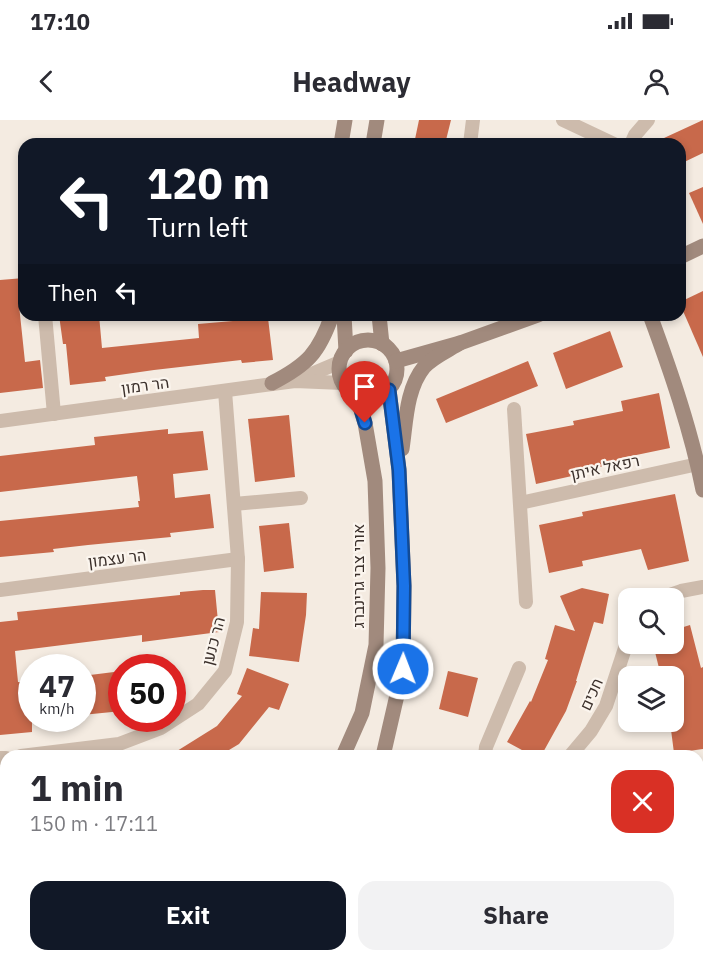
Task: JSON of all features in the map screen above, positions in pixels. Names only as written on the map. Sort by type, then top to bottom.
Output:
[{"type":"main road","points":[[342,138],[345,120]]},
{"type":"main road","points":[[374,138],[376,120]]},
{"type":"main road","points":[[686,254],[703,246]]},
{"type":"main road","points":[[272,383],[298,370],[311,357],[322,340],[330,321]]},
{"type":"main road","points":[[343,357],[359,342],[375,341],[388,348],[396,361],[397,376],[389,390],[381,396],[362,398],[347,389],[340,377],[344,321]]},
{"type":"main road","points":[[380,321],[382,344]]},
{"type":"main road","points":[[396,361],[460,343],[521,321]]},
{"type":"main road","points":[[652,321],[671,372],[698,464],[703,490]]},
{"type":"main road","points":[[399,470],[409,402],[415,382],[425,366],[460,343]]},
{"type":"main road","name":"אורי צבי גרינברג","points":[[346,750],[362,713],[376,645],[378,568],[375,481],[365,423],[360,406],[347,389]]},
{"type":"main road","points":[[384,750],[403,669],[404,586],[399,470],[389,390]]},
{"type":"street","points":[[472,138],[473,120]]},
{"type":"street","points":[[563,120],[601,138]]},
{"type":"street","points":[[634,138],[648,120]]},
{"type":"street","points":[[46,321],[54,414]]},
{"type":"street","name":"הר רמון","points":[[295,381],[343,357]]},
{"type":"street","name":"הר רמון","points":[[0,421],[272,383],[295,381],[347,389]]},
{"type":"street","name":"הר כנען","points":[[70,750],[118,744],[160,728],[198,704],[225,671],[237,622],[238,559],[225,390]]},
{"type":"street","points":[[514,409],[526,602]]},
{"type":"street","name":"רפאל איתן","points":[[520,503],[698,464]]},
{"type":"street","points":[[234,504],[301,498]]},
{"type":"street","name":"הר עצמון","points":[[0,590],[238,559]]},
{"type":"street","points":[[684,590],[703,587]]},
{"type":"street","name":"חכים","points":[[575,750],[591,731],[606,706],[623,654]]},
{"type":"street","points":[[486,750],[519,668]]},
{"type":"building","points":[[419,120],[451,120],[446,138],[415,138]]},
{"type":"building","points":[[703,120],[703,153],[686,161],[686,138],[664,138]]},
{"type":"building","points":[[703,187],[703,224],[689,193]]},
{"type":"building","points":[[18,278],[18,321],[21,321],[25,362],[40,360],[43,388],[0,393],[0,280]]},
{"type":"building","points":[[703,291],[703,357],[686,318],[686,299]]},
{"type":"building","points":[[60,321],[100,321],[102,348],[199,338],[198,324],[268,321],[273,360],[242,363],[241,360],[154,370],[105,377],[106,381],[70,385],[66,344],[63,344]]},
{"type":"building","points":[[610,331],[623,367],[566,389],[553,353]]},
{"type":"building","points":[[528,361],[538,386],[446,423],[436,399]]},
{"type":"building","points":[[659,393],[670,448],[617,459],[618,463],[571,473],[572,476],[536,484],[526,434],[574,425],[573,421],[623,411],[621,401]]},
{"type":"building","points":[[289,415],[295,477],[255,482],[248,419]]},
{"type":"building","points":[[168,429],[168,434],[203,431],[208,470],[173,474],[175,498],[210,494],[214,528],[170,533],[171,537],[0,557],[0,521],[139,507],[138,501],[140,501],[137,476],[0,492],[0,456],[95,445],[94,437]]},
{"type":"building","points":[[675,494],[689,561],[648,570],[641,549],[582,561],[583,566],[549,573],[539,525],[583,516],[582,512]]},
{"type":"building","points":[[289,523],[294,568],[264,572],[259,526]]},
{"type":"building","points":[[582,588],[609,594],[603,624],[594,622],[566,711],[544,750],[522,750],[507,742],[531,702],[548,660],[545,659],[555,625],[575,631],[560,596]]},
{"type":"building","points":[[215,590],[219,632],[142,642],[142,635],[15,651],[18,682],[18,732],[32,732],[0,735],[0,622],[18,620],[17,612],[180,595],[180,592]]},
{"type":"building","points":[[261,592],[307,593],[299,662],[249,656],[253,628],[259,629]]},
{"type":"building","points":[[690,625],[701,668],[703,667],[703,749],[674,750],[671,732],[684,732],[684,666],[658,666],[656,654],[684,654],[684,627]]},
{"type":"building","points":[[247,668],[289,684],[279,710],[269,707],[239,744],[229,750],[179,750],[217,726],[242,696],[237,694]]},
{"type":"building","points":[[448,671],[478,678],[468,717],[439,709]]},
{"type":"building","points":[[108,673],[108,712],[96,714],[96,674]]},
{"type":"route","points":[[365,423],[360,406],[352,394],[362,398],[371,398],[381,396],[389,390],[399,470],[404,586],[403,669]]}]
